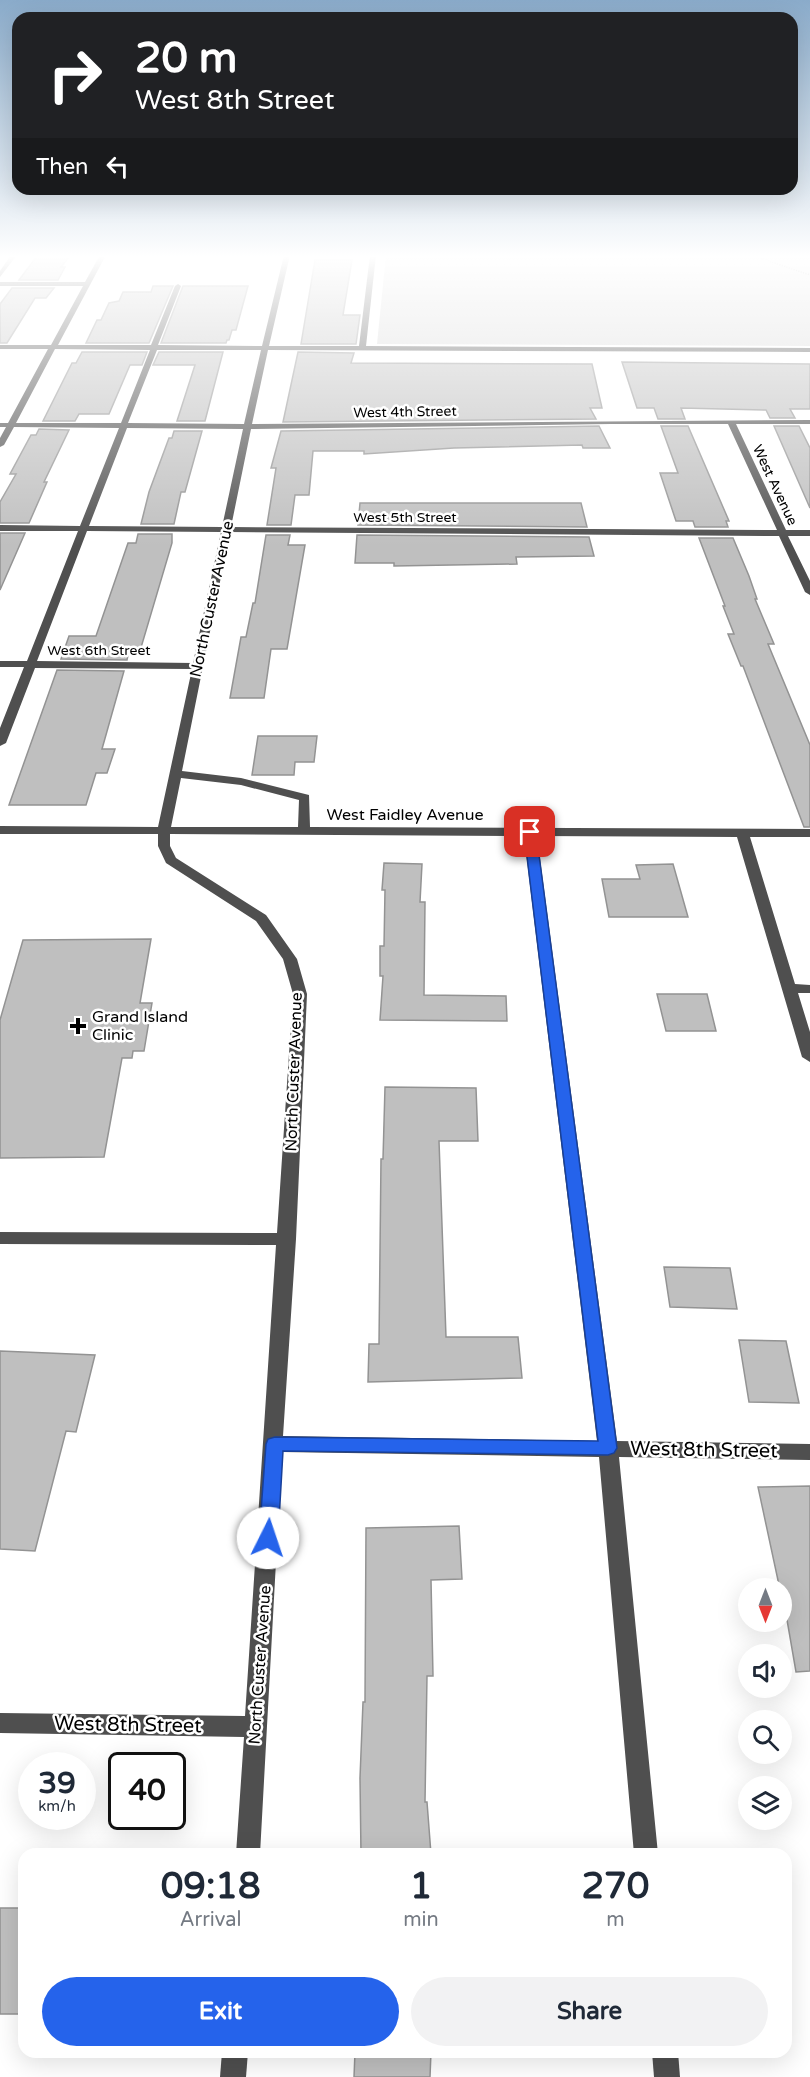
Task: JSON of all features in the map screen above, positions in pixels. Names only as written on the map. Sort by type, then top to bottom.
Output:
[{"type":"street","points":[[0,445],[51,352]]},
{"type":"street","points":[[0,743],[154,352]]},
{"type":"street","name":"North Custer Avenue","points":[[248,1848],[275,1444],[300,994],[290,959],[261,918],[171,860],[164,846],[164,830],[247,426],[266,352]]},
{"type":"street","name":"West Avenue","points":[[731,422],[810,592]]},
{"type":"street","name":"West 4th Street","points":[[0,425],[247,426],[810,422]]},
{"type":"street","name":"West 5th Street","points":[[0,528],[810,533]]},
{"type":"street","name":"West 6th Street","points":[[0,664],[198,666]]},
{"type":"street","points":[[176,774],[224,777],[272,787],[304,798],[304,831]]},
{"type":"street","name":"West Faidley Avenue","points":[[0,830],[810,833]]},
{"type":"street","points":[[530,832],[608,1448],[645,1848]]},
{"type":"street","points":[[742,832],[810,1057]]},
{"type":"street","points":[[789,988],[810,989]]},
{"type":"street","points":[[0,1238],[287,1239]]},
{"type":"street","name":"West 8th Street","points":[[275,1444],[810,1452]]},
{"type":"street","name":"West 8th Street","points":[[0,1723],[256,1726]]},
{"type":"street","points":[[233,2077],[235,2058]]},
{"type":"street","points":[[665,2058],[667,2077]]},
{"type":"building","points":[[82,352],[147,352],[142,365],[130,365],[109,414],[79,414],[75,421],[43,421],[72,363],[76,363]]},
{"type":"building","points":[[159,352],[223,352],[205,421],[177,421],[195,365],[153,365]]},
{"type":"building","points":[[298,352],[354,353],[351,363],[592,364],[602,408],[590,408],[596,419],[283,422]]},
{"type":"building","points":[[622,362],[810,364],[810,409],[790,409],[795,418],[770,418],[766,410],[681,408],[685,419],[658,419],[654,408],[637,408]]},
{"type":"building","points":[[599,426],[610,448],[583,448],[582,445],[454,448],[364,454],[364,451],[313,451],[309,495],[295,495],[291,525],[267,525],[276,468],[271,468],[281,431]]},
{"type":"building","points":[[661,426],[688,426],[729,521],[726,521],[728,527],[695,527],[693,521],[676,521],[660,473],[678,473]]},
{"type":"building","points":[[774,426],[799,426],[810,448],[810,508]]},
{"type":"building","points":[[39,429],[69,430],[44,482],[47,482],[29,523],[0,523],[0,502],[16,474],[10,474],[31,435],[36,435]]},
{"type":"building","points":[[174,431],[202,431],[185,492],[181,492],[174,524],[141,524],[149,492],[169,438],[172,438]]},
{"type":"building","points":[[360,503],[581,503],[587,527],[358,525]]},
{"type":"building","points":[[0,533],[25,533],[0,590]]},
{"type":"building","points":[[138,534],[172,534],[172,543],[140,651],[129,650],[127,660],[61,659],[69,636],[96,636],[128,543],[136,543]]},
{"type":"building","points":[[266,535],[290,535],[288,545],[305,545],[287,649],[271,649],[264,698],[230,698],[241,637],[246,637],[253,603],[255,603]]},
{"type":"building","points":[[357,535],[589,537],[594,556],[516,557],[517,564],[394,566],[394,563],[355,563]]},
{"type":"building","points":[[699,538],[733,538],[749,576],[757,599],[755,599],[774,644],[768,644],[810,745],[810,827],[804,827],[743,666],[741,666],[728,634],[734,634]]},
{"type":"building","points":[[57,670],[124,671],[102,749],[115,749],[107,773],[96,773],[86,805],[9,805]]},
{"type":"building","points":[[258,736],[317,736],[314,762],[295,762],[294,775],[252,775]]},
{"type":"building","points":[[384,863],[422,864],[420,902],[425,902],[424,995],[506,996],[507,1021],[380,1020],[383,976],[380,976],[380,946],[384,946],[385,890],[382,890]]},
{"type":"building","points":[[673,864],[688,917],[609,917],[602,879],[640,879],[636,865]]},
{"type":"building","points":[[151,939],[140,1003],[152,1003],[144,1051],[133,1051],[132,1058],[122,1058],[104,1157],[0,1158],[0,1020],[23,940]]},
{"type":"building","points":[[657,994],[707,994],[716,1031],[666,1031]]},
{"type":"building","points":[[385,1087],[476,1088],[478,1141],[439,1141],[446,1337],[518,1337],[522,1378],[368,1382],[369,1344],[379,1344],[381,1159],[383,1159]]},
{"type":"building","points":[[664,1267],[730,1268],[737,1309],[670,1307]]},
{"type":"building","points":[[739,1340],[786,1341],[799,1403],[749,1402]]},
{"type":"building","points":[[0,1351],[95,1355],[76,1432],[66,1431],[35,1551],[0,1549]]},
{"type":"building","points":[[810,1486],[810,1671],[796,1672],[789,1632],[792,1632],[792,1578],[778,1578],[758,1487]]},
{"type":"building","points":[[459,1526],[462,1579],[431,1580],[433,1676],[427,1676],[425,1802],[427,1802],[431,1848],[361,1848],[360,1778],[363,1702],[365,1702],[366,1528]]},
{"type":"building","points":[[0,1908],[18,1908],[18,2014],[0,2014]]},
{"type":"building","points":[[355,2058],[431,2058],[430,2077],[354,2077]]},
{"type":"place","name":"Grand Island Clinic","points":[[78,1026]]},
{"type":"route","points":[[268,1538],[275,1444],[608,1448],[530,832]]}]
